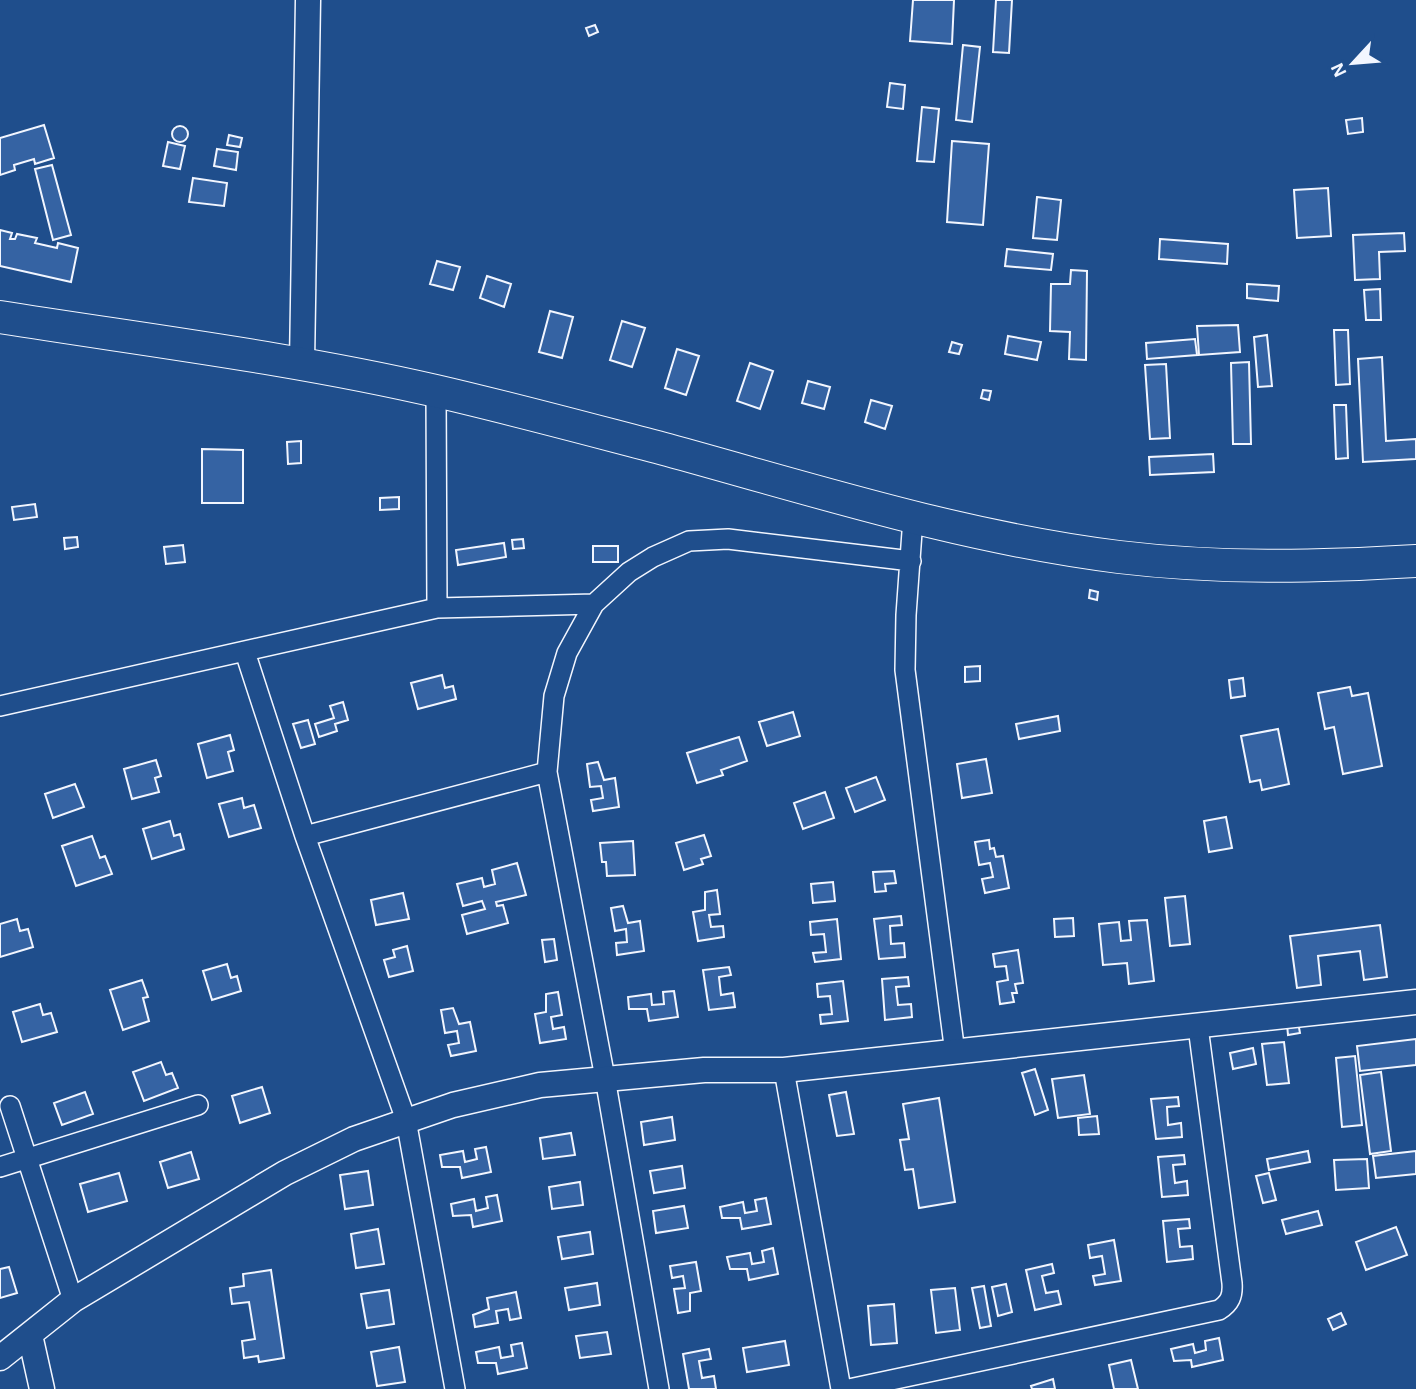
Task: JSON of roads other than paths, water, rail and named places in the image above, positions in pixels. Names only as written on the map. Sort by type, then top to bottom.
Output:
[{"type":"main road","points":[[0,317],[302,363],[436,391],[667,450],[913,518],[1076,551],[1212,565],[1297,566],[1416,561]]},
{"type":"street","points":[[302,363],[307,0]]},
{"type":"street","points":[[436,391],[437,608]]},
{"type":"street","points":[[913,518],[905,670],[955,1053]]},
{"type":"street","points":[[659,1389],[605,1079],[547,772],[554,696],[567,653],[594,604],[629,572],[653,557],[690,541],[728,539],[911,561]]},
{"type":"street","points":[[0,706],[437,608],[594,604]]},
{"type":"street","points":[[245,652],[305,836],[407,1120],[455,1389]]},
{"type":"street","points":[[305,836],[547,772]]},
{"type":"street","points":[[0,1358],[73,1300],[285,1173],[354,1139],[453,1105],[540,1085],[704,1070],[784,1070],[1416,1002]]},
{"type":"street","points":[[849,1389],[1219,1310],[1226,1305],[1233,1293],[1232,1283],[1198,1027]]},
{"type":"street","points":[[784,1070],[841,1389]]},
{"type":"street","points":[[10,1105],[73,1300]]},
{"type":"street","points":[[0,1167],[198,1105]]},
{"type":"street","points":[[30,1335],[42,1389]]}]
